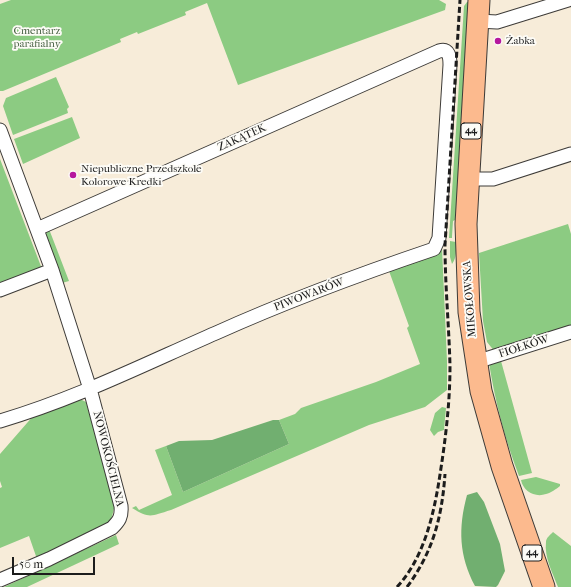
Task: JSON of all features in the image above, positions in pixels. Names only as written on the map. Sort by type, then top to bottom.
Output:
[{"type":"main road","name":"MIKOŁOWSKA","points":[[479,0],[466,224],[469,312],[481,391],[502,466],[544,587]]},
{"type":"street","points":[[478,21],[497,22],[568,0]]},
{"type":"street","name":"ZAKĄTEK","points":[[37,230],[439,51],[448,51]]},
{"type":"street","name":"PIWOWARÓW","points":[[0,421],[90,390],[269,310],[379,268],[434,249],[439,238],[450,65],[448,51]]},
{"type":"street","name":"NOWOKOŚCIELNA","points":[[0,130],[52,270],[90,390],[122,514],[119,522],[112,528],[49,559],[0,580]]},
{"type":"street","points":[[469,179],[493,179],[571,154]]},
{"type":"street","points":[[0,290],[52,270]]},
{"type":"street","name":"FIOŁKÓW","points":[[476,362],[571,332]]},
{"type":"green space","name":"Cmentarz parafialny","points":[[11,0],[439,0],[446,4],[445,10],[238,85],[207,3],[185,12],[186,15],[138,34],[137,32],[120,39],[121,42],[0,91],[0,4]]},
{"type":"green space","points":[[467,2],[469,2],[457,219],[453,221],[452,238],[449,238],[464,6]]},
{"type":"green space","points":[[56,77],[69,107],[67,109],[68,113],[13,135],[3,106],[6,98]]},
{"type":"green space","points":[[72,117],[80,138],[23,164],[14,139]]},
{"type":"green space","points":[[0,159],[42,269],[0,286]]},
{"type":"green space","points":[[568,224],[571,234],[571,326],[495,352],[487,342],[483,321],[479,253]]},
{"type":"green space","points":[[49,229],[69,281],[62,283],[44,235]]},
{"type":"green space","points":[[450,241],[456,242],[454,262],[452,264],[450,257]]},
{"type":"green space","points":[[442,248],[447,390],[425,407],[369,425],[171,510],[159,514],[147,515],[132,508],[136,506],[139,510],[172,495],[155,450],[166,446],[183,492],[289,444],[279,420],[295,414],[301,408],[376,382],[420,364],[407,328],[409,326],[389,271],[436,252]]},
{"type":"green space","points":[[501,361],[532,473],[519,476],[501,420],[489,363]]},
{"type":"green space","points":[[80,399],[86,402],[115,505],[109,524],[37,559],[29,536],[0,548],[0,488],[2,487],[0,481],[0,454],[34,415]]},
{"type":"green space","points":[[442,407],[446,408],[444,430],[438,432],[434,436],[430,430],[435,413]]},
{"type":"green space","points":[[273,420],[279,420],[289,444],[183,492],[166,446],[179,441],[212,440]]},
{"type":"green space","points":[[536,477],[560,484],[560,486],[553,491],[542,495],[530,493],[524,487],[521,480]]},
{"type":"green space","points":[[477,492],[484,502],[500,544],[505,571],[496,587],[475,586],[463,553],[461,530],[464,507],[467,495]]},
{"type":"green space","points":[[553,532],[571,546],[571,587],[558,587],[549,565],[546,554],[546,541]]},
{"type":"green space","points":[[116,535],[119,544],[27,587],[4,587]]},
{"type":"railway","points":[[397,587],[414,564],[426,537],[434,509],[447,424],[450,366],[445,245],[460,0]]},
{"type":"railway","points":[[407,587],[423,561],[435,534],[444,490],[445,474]]},
{"type":"place","name":"Żabka","points":[[498,41]]},
{"type":"place","name":"Niepubliczne Przedszkole Kolorowe Kredki","points":[[73,175]]}]
